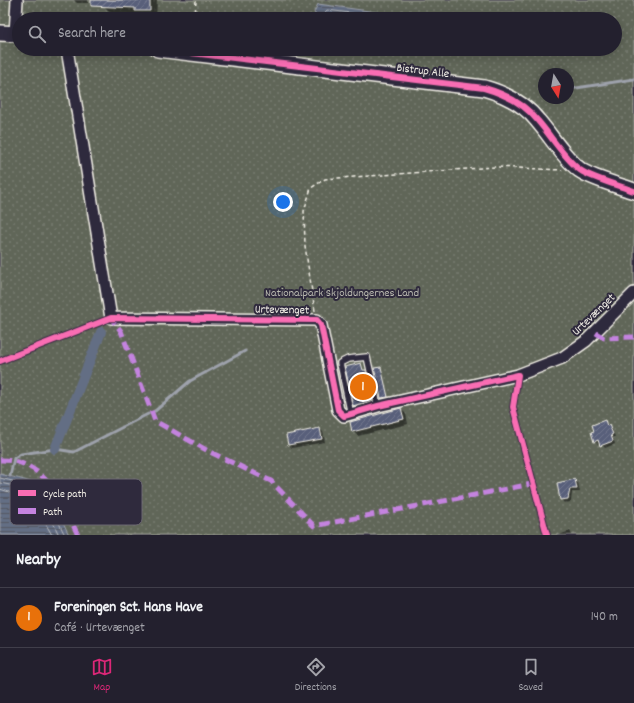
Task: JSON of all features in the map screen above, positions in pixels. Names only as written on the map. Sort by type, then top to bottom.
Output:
[{"type":"street","points":[[15,12],[17,0]]},
{"type":"street","name":"Urtevænget","points":[[68,56],[111,318],[317,320],[322,325],[338,410],[344,416],[378,406],[518,375],[562,358],[586,341],[634,293]]},
{"type":"street","name":"Bistrup Alle","points":[[215,56],[491,90],[504,94],[521,104],[537,119],[566,157],[581,171]]},
{"type":"street","points":[[581,171],[634,191]]},
{"type":"lane","points":[[351,415],[340,364],[348,359],[367,358],[378,406]]},
{"type":"path","points":[[195,12],[196,0]]},
{"type":"path","points":[[317,320],[305,246],[304,211],[311,188],[326,179],[496,167],[581,171]]},
{"type":"green space","name":"Nationalpark Skjoldungernes Land","points":[[0,0],[634,0],[634,535],[0,535]]},
{"type":"water","points":[[318,4],[376,12],[314,12]]},
{"type":"water","points":[[0,474],[21,479],[10,479],[10,525],[64,525],[69,535],[0,535]]},
{"type":"building","points":[[91,0],[150,0],[150,11],[135,11],[135,8],[91,6]]},
{"type":"building","points":[[361,363],[363,370],[366,370],[372,400],[353,406],[345,367]]},
{"type":"building","points":[[381,367],[388,397],[381,398],[374,368]]},
{"type":"building","points":[[401,408],[404,419],[352,432],[350,422]]},
{"type":"building","points":[[605,420],[607,426],[609,425],[613,434],[611,435],[613,441],[600,446],[598,440],[594,442],[591,432],[594,431],[592,425]]},
{"type":"building","points":[[320,428],[322,439],[288,445],[286,435]]},
{"type":"building","points":[[575,479],[577,489],[570,489],[568,499],[560,500],[557,483]]},
{"type":"waterway","points":[[574,88],[634,79]]},
{"type":"waterway","points":[[55,449],[101,332]]},
{"type":"waterway","points":[[155,411],[190,381],[245,351]]},
{"type":"waterway","points":[[10,476],[14,458],[21,454],[55,449],[74,452],[148,414]]},
{"type":"marked path","points":[[108,319],[111,318],[121,331],[155,421],[210,452],[271,481],[314,526],[532,484]]},
{"type":"marked path","points":[[596,333],[604,338],[634,337]]},
{"type":"marked path","points":[[0,460],[16,462],[29,467],[45,479]]},
{"type":"marked path","points":[[73,525],[78,535]]},
{"type":"cycle path","points":[[217,56],[484,88],[507,96],[527,109],[568,159],[580,170],[598,179],[634,191]]},
{"type":"cycle path","points":[[0,361],[111,318],[317,320],[321,325],[338,410],[344,416],[378,406],[518,375],[513,407],[547,535]]},
{"type":"place","name":"Foreningen Sct. Hans Have","points":[[363,387]]}]
